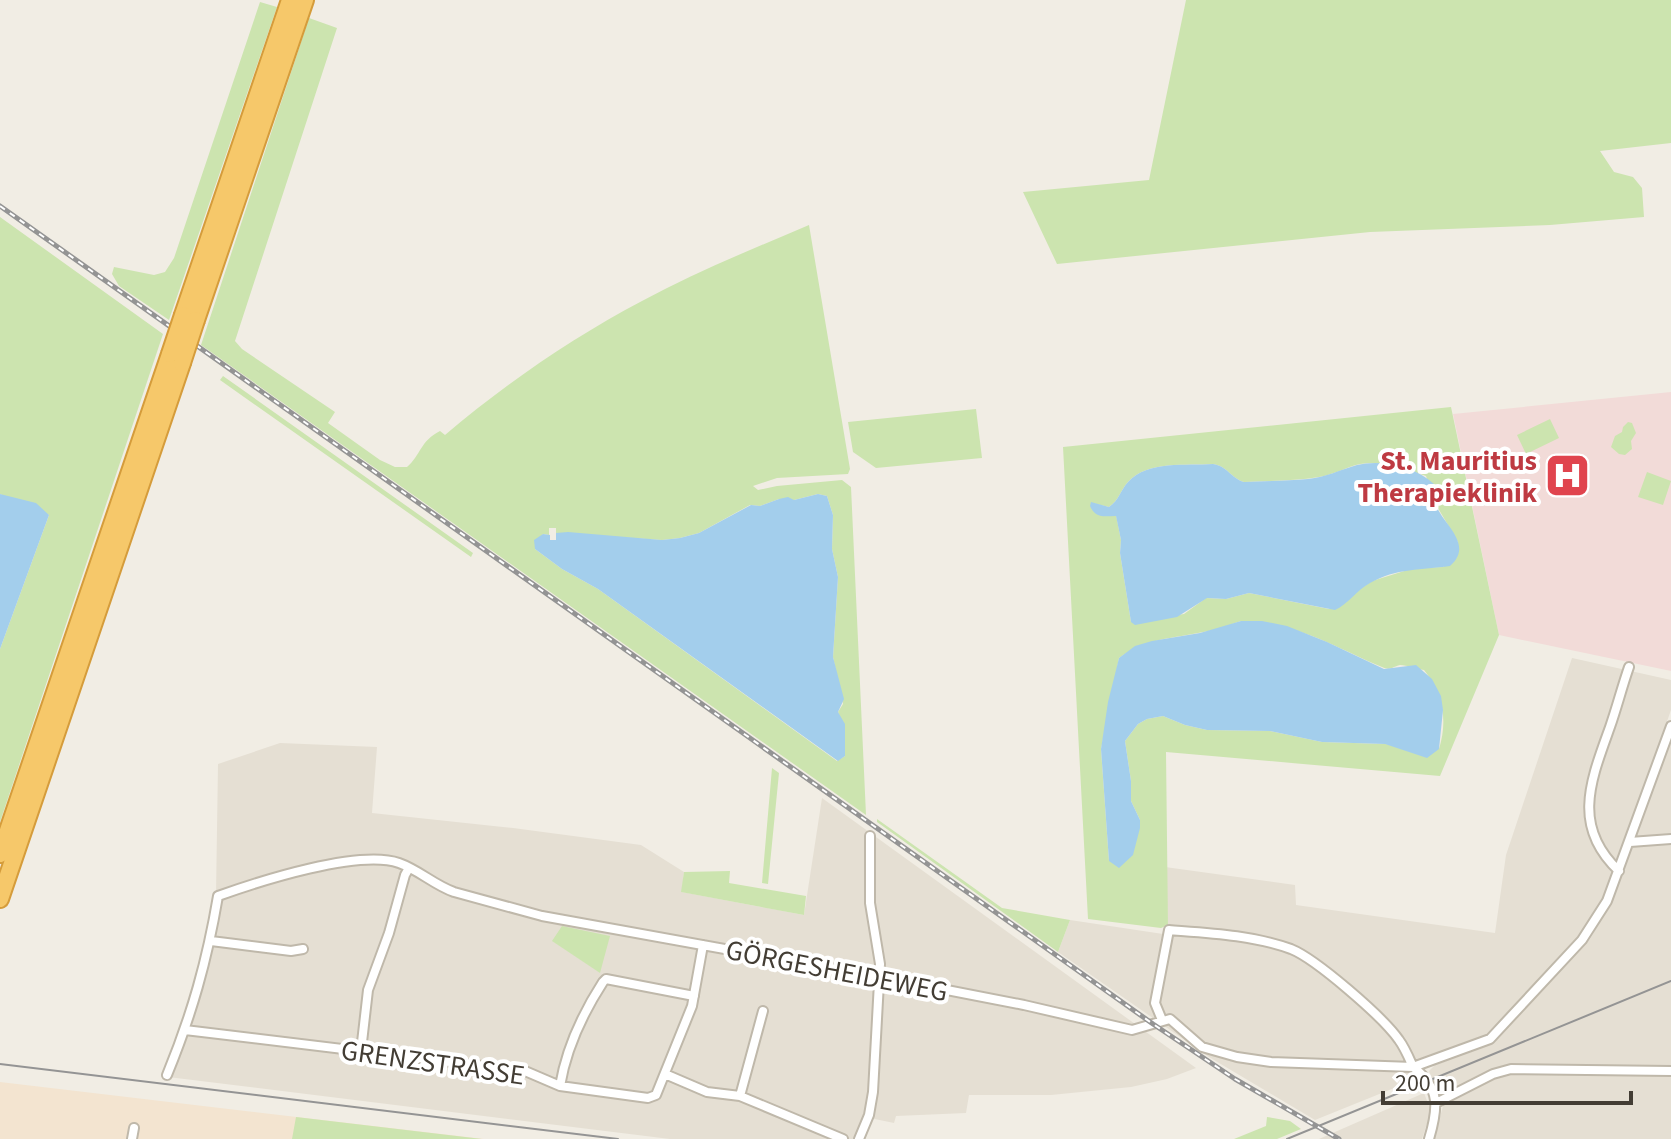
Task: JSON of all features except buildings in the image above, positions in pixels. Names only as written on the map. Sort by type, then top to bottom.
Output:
[{"type":"highway","points":[[190,318],[290,0]]},
{"type":"highway","points":[[0,854],[305,0]]},
{"type":"highway","points":[[0,899],[176,358]]},
{"type":"street","points":[[1619,871],[1601,851],[1594,837],[1589,797],[1593,773],[1629,667]]},
{"type":"street","points":[[1429,1139],[1437,1111],[1425,1076],[1413,1067],[1389,1028],[1333,977],[1293,950],[1253,940],[1169,930],[1155,1003],[1162,1020],[1174,1022],[1202,1047],[1271,1062],[1413,1067],[1490,1039],[1582,940],[1597,919],[1619,871],[1671,726]]},
{"type":"street","points":[[859,1139],[869,1115],[873,1092],[880,977],[870,903],[870,836]]},
{"type":"street","points":[[1630,842],[1671,839]]},
{"type":"street","name":"GÖRGESHEIDEWEG","points":[[211,941],[218,896],[350,860],[380,858],[409,868],[440,887],[517,910],[1024,1005],[1132,1030],[1162,1020]]},
{"type":"street","points":[[361,1051],[368,990],[409,868]]},
{"type":"street","points":[[167,1075],[185,1030],[211,941],[291,951],[303,949]]},
{"type":"street","points":[[703,945],[694,996],[665,1074],[707,1092],[740,1096],[843,1139]]},
{"type":"street","points":[[560,1086],[563,1064],[574,1037],[606,979],[694,996]]},
{"type":"street","points":[[740,1096],[763,1011]]},
{"type":"street","name":"GRENZSTRASSE","points":[[185,1030],[525,1071],[560,1086],[648,1098],[656,1095],[665,1074]]},
{"type":"street","points":[[1436,1103],[1493,1074],[1511,1069],[1671,1071]]},
{"type":"street","points":[[132,1139],[134,1128]]},
{"type":"shaded area","name":"St. Mauritius Therapieklinik","points":[[1671,392],[1671,671],[1499,635],[1453,414]]},
{"type":"shaded area","points":[[1572,658],[1671,680],[1671,710],[1621,854],[1605,895],[1582,934],[1486,1036],[1420,1059],[1414,1080],[1315,1120],[1209,1057],[1058,952],[1070,920],[1163,934],[1168,925],[1165,867],[1295,885],[1296,905],[1495,933],[1506,855]]},
{"type":"shaded area","points":[[1671,739],[1671,1139],[1434,1139],[1443,1106],[1429,1071],[1435,1065],[1493,1043],[1590,939],[1610,905]]},
{"type":"shaded area","points":[[280,743],[377,747],[372,813],[641,845],[684,872],[682,892],[804,915],[822,798],[1196,1068],[1167,1079],[1131,1087],[1051,1095],[969,1095],[966,1113],[896,1116],[894,1123],[865,1117],[858,1139],[670,1139],[168,1077],[193,1011],[216,895],[218,764]]},
{"type":"shaded area","points":[[0,1082],[484,1139],[0,1139]]},
{"type":"shaded area","points":[[1424,1093],[1431,1111],[1422,1139],[1319,1139]]},
{"type":"green space","points":[[1186,0],[1671,0],[1671,143],[1600,151],[1614,172],[1633,177],[1642,188],[1644,217],[1550,225],[1370,232],[1057,264],[1023,192],[1149,180]]},
{"type":"green space","points":[[260,2],[277,7],[169,320],[119,286],[112,274],[114,267],[154,275],[165,272],[174,258]]},
{"type":"green space","points":[[309,18],[337,28],[235,341],[242,349],[335,412],[328,423],[395,467],[407,467],[433,435],[440,431],[445,435],[491,398],[590,330],[662,290],[809,225],[850,469],[848,474],[777,478],[753,486],[758,490],[842,480],[851,487],[866,815],[201,345]],"holes":[[[818,494],[827,496],[833,515],[832,549],[838,577],[833,657],[843,704],[838,712],[845,756],[837,761],[598,589],[562,569],[535,549],[543,534],[549,535],[549,528],[556,528],[556,533],[662,540],[680,538],[699,533],[750,505],[760,506],[779,499],[794,500]]]},
{"type":"green space","points":[[0,217],[163,334],[0,822],[0,649],[49,515],[0,494]]},
{"type":"green space","points":[[223,376],[473,553],[471,557],[220,380]]},
{"type":"green space","points":[[1451,407],[1499,635],[1440,776],[1166,752],[1168,925],[1161,928],[1088,919],[1063,447]],"holes":[[[1369,463],[1394,466],[1426,476],[1435,503],[1458,542],[1457,557],[1443,567],[1414,568],[1372,581],[1329,609],[1249,593],[1226,599],[1206,598],[1184,614],[1131,622],[1116,515],[1092,503],[1109,507],[1128,482],[1146,470],[1213,464],[1244,482],[1319,477]],[[1241,621],[1296,630],[1385,668],[1400,665],[1424,670],[1436,688],[1442,707],[1443,728],[1439,749],[1322,742],[1270,731],[1207,730],[1163,716],[1147,719],[1138,724],[1125,741],[1131,801],[1140,820],[1109,861],[1101,749],[1119,658],[1147,643],[1209,631]]]},
{"type":"green space","points":[[976,409],[982,458],[876,468],[853,452],[848,422]]},
{"type":"green space","points":[[1550,419],[1559,438],[1526,454],[1517,435]]},
{"type":"green space","points":[[1628,422],[1632,423],[1636,433],[1631,441],[1632,449],[1625,455],[1619,454],[1611,447],[1615,436],[1622,432]]},
{"type":"green space","points":[[1647,472],[1671,481],[1663,505],[1638,497]]},
{"type":"green space","points":[[772,768],[779,773],[768,884],[762,883]]},
{"type":"green space","points":[[877,819],[1002,908],[1070,920],[1058,952],[877,822]]},
{"type":"green space","points":[[730,871],[729,883],[806,896],[804,915],[681,892],[684,872]]},
{"type":"green space","points":[[562,926],[610,936],[600,973],[552,941]]},
{"type":"green space","points":[[296,1117],[482,1139],[292,1139]]},
{"type":"green space","points":[[1267,1117],[1290,1121],[1301,1129],[1277,1139],[1234,1139],[1266,1126]]},
{"type":"water","points":[[1366,463],[1408,468],[1434,484],[1435,503],[1458,542],[1457,558],[1450,566],[1409,570],[1380,578],[1335,610],[1249,593],[1226,599],[1207,598],[1177,617],[1135,625],[1131,622],[1116,516],[1098,515],[1092,510],[1091,502],[1109,507],[1128,482],[1146,470],[1213,464],[1244,482],[1315,478]]},
{"type":"water","points":[[0,494],[36,503],[49,515],[0,649]]},
{"type":"water","points":[[818,494],[827,496],[833,515],[832,549],[838,577],[833,657],[844,699],[838,712],[845,724],[845,756],[838,761],[598,589],[562,569],[535,549],[534,540],[543,534],[550,535],[550,540],[556,540],[556,533],[568,532],[662,540],[680,538],[699,533],[751,505],[760,506],[788,497],[794,500]]},
{"type":"water","points":[[1241,621],[1287,626],[1384,669],[1416,665],[1432,679],[1441,696],[1443,710],[1439,749],[1427,758],[1385,744],[1322,742],[1270,731],[1207,730],[1163,716],[1147,719],[1138,724],[1125,741],[1131,801],[1140,820],[1140,828],[1133,855],[1119,868],[1109,861],[1101,749],[1119,658],[1135,646]]},
{"type":"tram line","points":[[1287,1139],[1671,981]]},
{"type":"tram line","points":[[0,1064],[618,1139]]},
{"type":"railway","points":[[0,206],[1153,1024],[1235,1079],[1339,1139]]},
{"type":"place","name":"St. Mauritius Therapieklinik","points":[[1568,476]]}]
